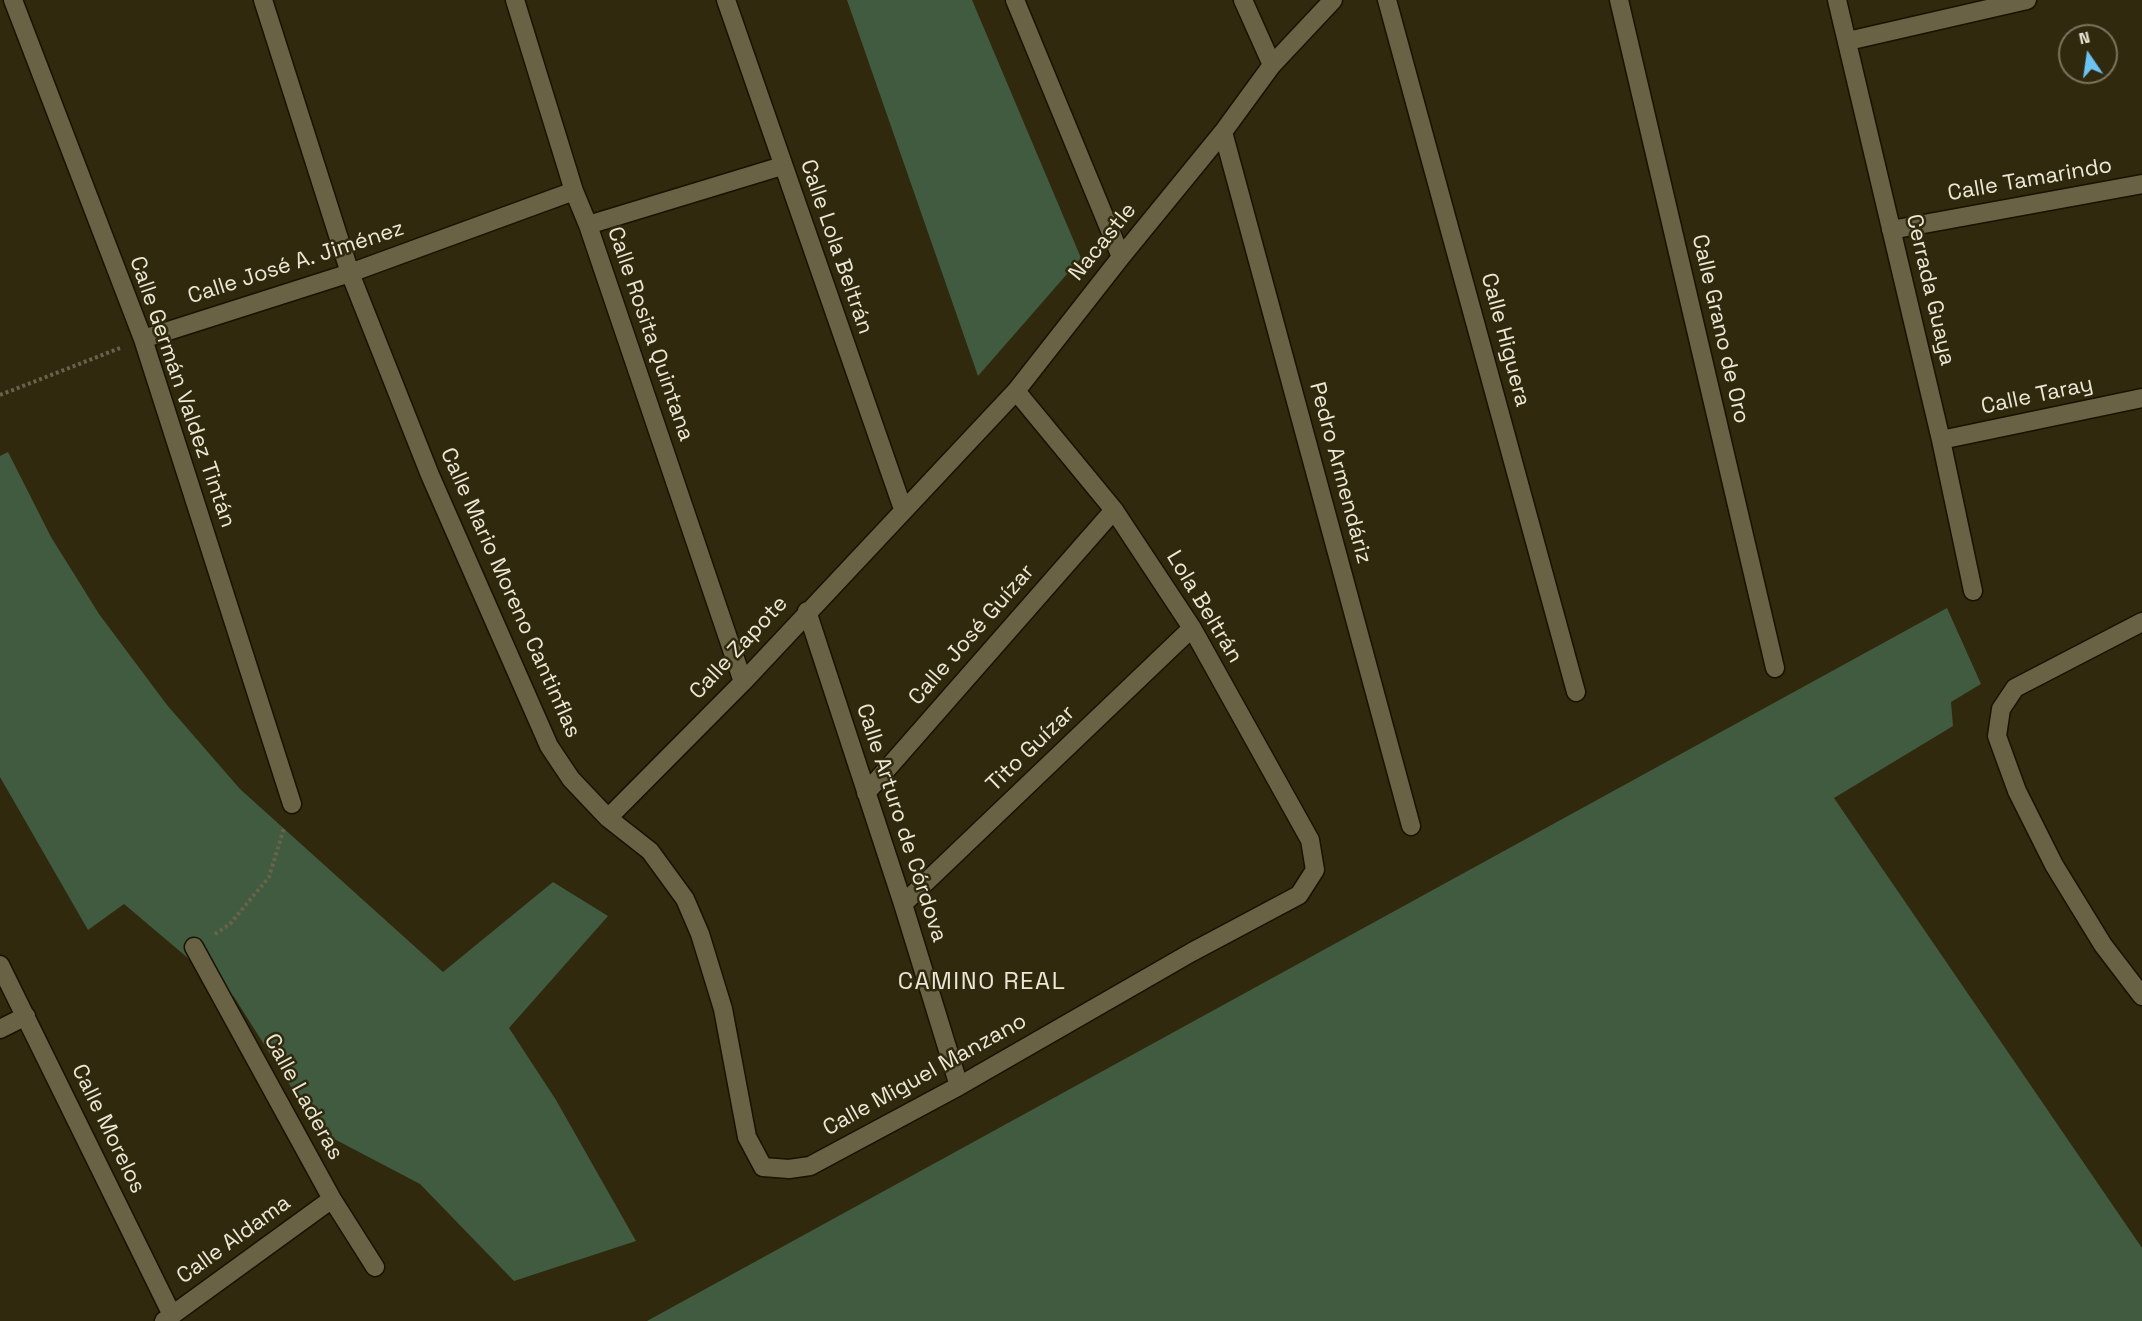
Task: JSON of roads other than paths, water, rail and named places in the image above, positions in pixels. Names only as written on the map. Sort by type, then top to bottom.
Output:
[{"type":"street","name":"Calle Germán Valdez Tintán","points":[[13,0],[143,339],[292,804]]},
{"type":"street","name":"Calle Mario Moreno Cantinflas","points":[[263,0],[350,273],[430,475],[549,746],[571,779],[608,818],[650,851],[685,899],[700,934],[723,1010],[747,1137],[764,1167]]},
{"type":"street","name":"Calle Rosita Quintana","points":[[515,0],[574,191],[588,225],[743,682]]},
{"type":"street","name":"Calle Lola Beltrán","points":[[726,0],[903,509]]},
{"type":"street","points":[[1015,0],[1120,257]]},
{"type":"street","points":[[1243,0],[1272,65]]},
{"type":"street","name":"Nacastle","points":[[903,509],[1016,391],[1120,257],[1222,132],[1272,65],[1334,0]]},
{"type":"street","name":"Calle Higuera","points":[[1387,0],[1576,692]]},
{"type":"street","name":"Calle Grano de Oro","points":[[1618,0],[1775,668]]},
{"type":"street","name":"Cerrada Guaya","points":[[1837,0],[1941,440],[1973,591]]},
{"type":"street","points":[[1848,41],[2027,0]]},
{"type":"street","name":"Pedro Armendáriz","points":[[1222,132],[1411,826]]},
{"type":"street","points":[[588,225],[782,166]]},
{"type":"street","name":"Calle Tamarindo","points":[[1891,230],[2142,184]]},
{"type":"street","name":"Calle José A. Jiménez","points":[[143,339],[350,273],[574,191]]},
{"type":"street","name":"Lola Beltrán","points":[[1016,391],[1114,510],[1192,628],[1310,840],[1315,870]]},
{"type":"street","name":"Calle Taray","points":[[1941,440],[2142,399]]},
{"type":"street","name":"Calle Zapote","points":[[608,818],[743,682],[903,509]]},
{"type":"street","name":"Calle José Guízar","points":[[866,793],[1114,510]]},
{"type":"street","name":"Calle Arturo de Córdova","points":[[807,611],[903,904],[959,1086]]},
{"type":"street","points":[[2142,622],[2015,688],[2001,709],[1997,736],[2016,791],[2054,865],[2103,945],[2142,996]]},
{"type":"street","name":"Tito Guízar","points":[[903,904],[1192,628]]},
{"type":"street","name":"Calle Miguel Manzano","points":[[764,1167],[789,1169],[810,1166],[959,1086],[1192,952],[1299,895],[1315,870]]},
{"type":"street","name":"Calle Laderas","points":[[194,947],[332,1199],[375,1267]]},
{"type":"street","name":"Calle Morelos","points":[[0,965],[168,1318]]},
{"type":"street","points":[[0,1029],[26,1016]]},
{"type":"street","name":"Calle Aldama","points":[[168,1318],[332,1199]]},
{"type":"district","name":"CAMINO REAL","points":[[982,982]]}]
